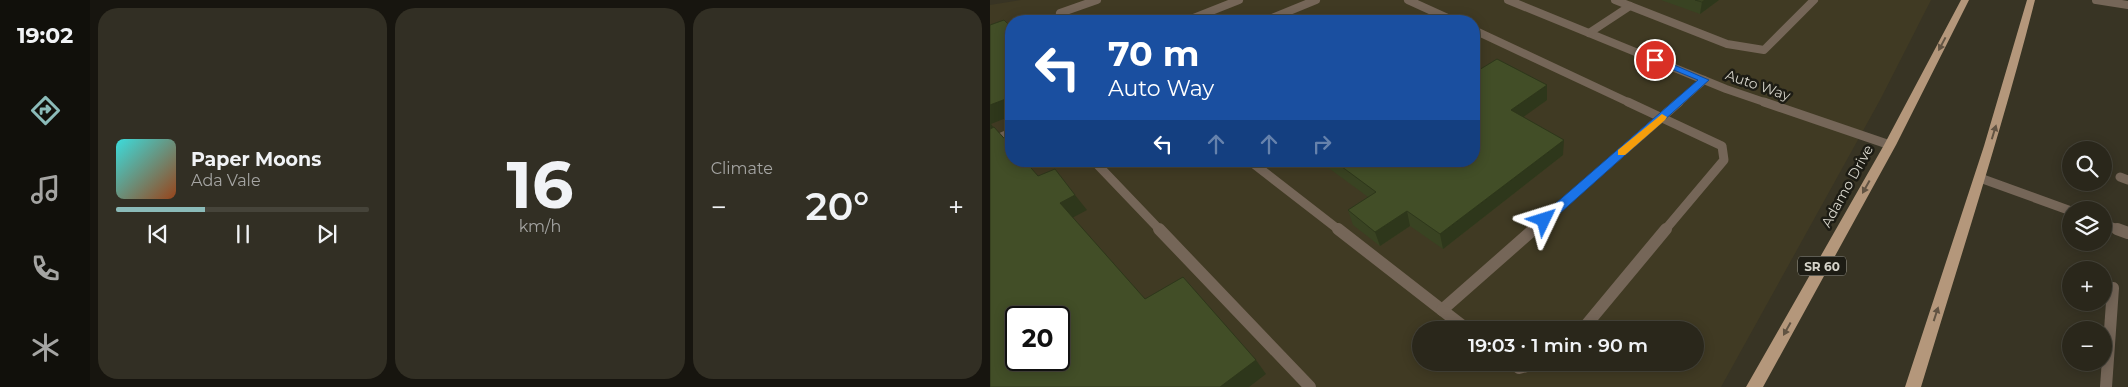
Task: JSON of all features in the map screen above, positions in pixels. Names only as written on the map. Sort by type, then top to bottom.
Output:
[{"type":"main road","name":"Adamo Drive","points":[[1754,387],[1890,145],[1963,0]]},
{"type":"main road","points":[[1913,387],[2014,68],[2031,0]]},
{"type":"lane","points":[[1063,15],[1060,13],[1097,0]]},
{"type":"lane","points":[[1201,15],[1239,0]]},
{"type":"lane","points":[[1280,15],[1316,0]]},
{"type":"lane","points":[[1408,0],[1441,15]]},
{"type":"lane","name":"Auto Way","points":[[1508,0],[1704,80],[1890,145]]},
{"type":"lane","points":[[1615,0],[1727,44],[1764,50],[1814,0]]},
{"type":"lane","points":[[2096,0],[2128,5]]},
{"type":"lane","points":[[1589,33],[1630,6]]},
{"type":"lane","points":[[1480,33],[1722,146],[1724,160],[1590,321]]},
{"type":"lane","points":[[1442,310],[1704,80]]},
{"type":"lane","points":[[990,142],[1005,135]]},
{"type":"lane","points":[[1100,167],[1310,387]]},
{"type":"lane","points":[[1258,167],[1456,321]]},
{"type":"lane","points":[[1980,178],[2062,208]]},
{"type":"lane","points":[[2112,227],[2128,233]]},
{"type":"lane","points":[[2106,387],[2113,288]]},
{"type":"shaded area","points":[[1021,0],[1931,0],[1880,100],[1721,387],[990,387],[990,5]]},
{"type":"building","points":[[1005,21],[1005,99],[990,105],[990,25]]},
{"type":"building","points":[[1497,59],[1547,85],[1511,110],[1564,140],[1440,234],[1407,211],[1375,232],[1348,210],[1376,192],[1342,167],[1480,167],[1480,69]]},
{"type":"building","points":[[994,127],[1005,139],[1005,167],[1030,167],[1038,176],[1055,169],[1075,195],[1060,203],[1145,299],[1183,277],[1256,360],[1220,387],[990,387],[990,129]]},
{"type":"slow traffic","points":[[1622,152],[1662,117]]},
{"type":"route","points":[[1544,220],[1704,80],[1655,60]]}]
